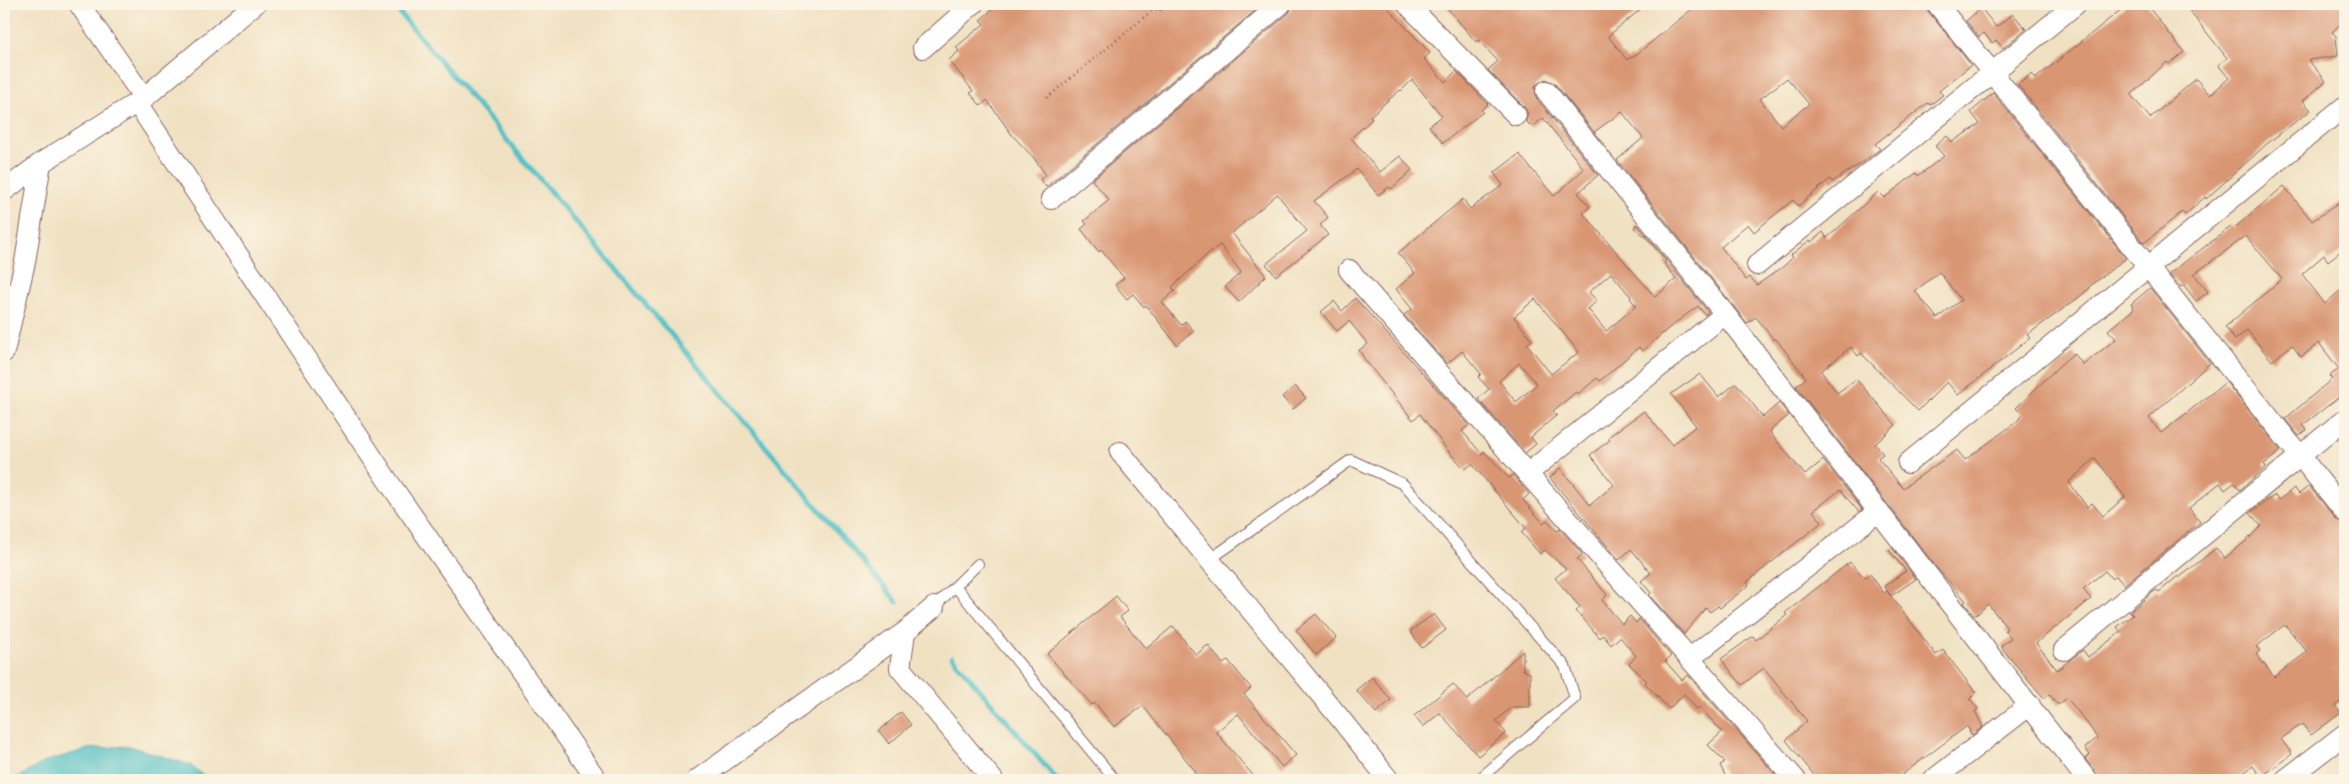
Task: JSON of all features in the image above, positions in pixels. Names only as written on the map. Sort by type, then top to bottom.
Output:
[{"type":"street","points":[[79,4],[388,481],[597,780]]},
{"type":"street","points":[[4,191],[41,163],[141,100],[255,4]]},
{"type":"street","points":[[923,48],[973,4]]},
{"type":"street","points":[[1051,199],[1281,4]]},
{"type":"street","points":[[1407,4],[1516,115]]},
{"type":"street","points":[[1937,4],[2345,512]]},
{"type":"street","points":[[1758,265],[2076,4]]},
{"type":"street","points":[[1546,91],[1725,314],[2087,780]]},
{"type":"street","points":[[1908,462],[2345,106]]},
{"type":"street","points":[[4,352],[25,262],[41,163]]},
{"type":"street","points":[[1349,270],[1796,780]]},
{"type":"street","points":[[1527,474],[1725,314]]},
{"type":"street","points":[[2064,650],[2345,418]]},
{"type":"street","points":[[1120,452],[1339,717],[1388,780]]},
{"type":"street","points":[[1689,659],[1879,511]]},
{"type":"street","points":[[697,780],[905,632],[934,607]]},
{"type":"street","points":[[905,632],[900,668],[993,780]]},
{"type":"street","points":[[1933,780],[2030,705]]},
{"type":"street","points":[[2285,780],[2345,734]]},
{"type":"lane","points":[[1209,560],[1351,460],[1403,484],[1565,666],[1575,698],[1478,780]]},
{"type":"lane","points":[[934,607],[978,564]]},
{"type":"lane","points":[[956,587],[1115,780]]},
{"type":"path","points":[[1047,98],[1160,4]]},
{"type":"water","points":[[129,746],[190,765],[208,780],[13,780],[47,761],[88,749]]},
{"type":"building","points":[[999,4],[1150,4],[1156,11],[1158,9],[1160,11],[1169,4],[1263,4],[1046,187],[1040,179],[1046,175],[1033,157],[1012,135],[987,100],[981,106],[970,93],[973,91],[949,60],[959,51],[956,47],[984,24],[980,20]]},
{"type":"building","points":[[1293,4],[1384,4],[1430,53],[1424,59],[1445,82],[1456,71],[1488,104],[1481,110],[1483,112],[1443,143],[1429,126],[1442,116],[1412,80],[1370,116],[1372,119],[1351,138],[1380,172],[1400,156],[1412,170],[1391,189],[1389,187],[1378,195],[1357,169],[1314,201],[1328,217],[1320,225],[1328,235],[1276,276],[1266,264],[1307,231],[1277,194],[1232,233],[1266,276],[1239,302],[1225,287],[1241,272],[1220,245],[1172,287],[1175,291],[1162,302],[1181,325],[1185,321],[1194,331],[1177,345],[1146,305],[1144,307],[1133,294],[1127,299],[1115,285],[1124,278],[1101,250],[1099,252],[1081,229],[1087,224],[1084,221],[1109,200],[1092,180],[1289,13]]},
{"type":"building","points":[[1444,4],[1647,4],[1608,36],[1627,60],[1632,58],[1698,4],[1925,4],[1928,11],[1971,65],[1939,91],[1943,95],[1930,105],[1928,103],[1875,144],[1880,149],[1863,162],[1832,182],[1830,179],[1798,206],[1793,200],[1754,232],[1748,224],[1721,247],[1746,280],[1750,277],[1757,285],[1784,266],[1793,257],[1791,255],[1810,240],[1811,242],[1823,232],[1827,238],[1878,192],[1884,198],[1916,173],[1918,176],[1944,156],[1935,146],[1947,136],[1952,142],[1980,124],[1971,112],[1993,93],[2126,258],[2078,298],[2027,335],[2030,338],[1958,395],[1947,382],[1918,411],[1861,353],[1858,356],[1851,347],[1821,371],[1837,393],[1856,379],[1896,425],[1875,444],[1883,454],[1878,458],[1903,488],[1957,450],[1965,460],[2015,423],[2023,415],[2016,408],[2074,353],[2083,365],[2116,339],[2108,330],[2134,309],[2131,304],[2150,288],[2210,363],[2149,418],[2161,433],[2226,382],[2281,451],[2264,464],[2266,467],[2240,490],[2234,483],[2225,490],[2220,483],[2189,508],[2200,522],[2124,585],[2116,576],[2112,579],[2105,571],[2083,589],[2091,599],[2036,643],[2057,670],[2083,650],[2088,657],[2121,632],[2117,627],[2133,615],[2130,612],[2152,593],[2157,590],[2159,592],[2178,576],[2179,578],[2216,548],[2225,558],[2245,542],[2261,526],[2250,513],[2275,495],[2279,500],[2294,488],[2299,494],[2309,486],[2336,519],[2345,524],[2345,698],[2335,706],[2341,713],[2311,735],[2302,724],[2281,739],[2292,754],[2261,777],[2253,766],[2234,780],[2099,780],[2085,759],[2090,755],[2085,748],[2097,738],[2087,723],[2067,698],[2058,705],[2049,694],[2044,698],[2009,657],[2001,646],[2011,638],[2005,630],[2007,628],[1988,604],[1975,616],[1964,603],[1966,601],[1936,567],[1796,386],[1806,378],[1776,339],[1774,340],[1756,317],[1747,323],[1617,160],[1643,138],[1622,112],[1594,132],[1555,84],[1545,79],[1535,86],[1536,98],[1598,175],[1578,193],[1590,207],[1583,213],[1655,297],[1676,279],[1664,263],[1666,261],[1645,236],[1634,228],[1637,224],[1708,312],[1705,315],[1698,306],[1642,351],[1639,347],[1600,381],[1597,378],[1578,394],[1576,392],[1553,411],[1557,415],[1531,437],[1536,444],[1525,453],[1478,399],[1489,389],[1478,377],[1481,374],[1462,351],[1447,364],[1404,315],[1412,309],[1396,289],[1415,273],[1398,253],[1463,199],[1470,209],[1503,185],[1494,173],[1519,154],[1554,196],[1584,169],[1543,118],[1532,127],[1526,121],[1528,113],[1524,107],[1488,70],[1498,61],[1478,40],[1476,42]],"holes":[[[1787,78],[1809,104],[1781,126],[1760,99]],[[1939,272],[1961,300],[1937,318],[1915,291]],[[1611,273],[1636,306],[1606,331],[1588,309],[1597,301],[1589,292]],[[1535,299],[1579,352],[1551,374],[1527,344],[1532,340],[1514,317]],[[1519,363],[1537,384],[1516,402],[1499,381]],[[2095,458],[2125,497],[2103,516],[2092,503],[2087,507],[2069,482]],[[2283,626],[2286,626],[2307,652],[2274,677],[2256,654],[2260,651],[2256,647]]]},
{"type":"building","points":[[2128,4],[2146,4],[2184,52],[2169,64],[2167,62],[2131,95],[2150,118],[2196,79],[2210,95],[2229,78],[2218,65],[2227,58],[2184,4],[2345,4],[2345,20],[2332,32],[2336,36],[2338,56],[2308,60],[2326,81],[2303,101],[2311,110],[2269,142],[2206,199],[2205,197],[2185,215],[2182,212],[2144,243],[2018,85],[2031,74],[2035,79]]},
{"type":"building","points":[[1981,8],[1996,27],[2013,14],[2026,29],[2003,48],[1996,40],[1992,43],[1984,33],[1979,37],[1966,21]]},
{"type":"building","points":[[2284,186],[2312,221],[2345,199],[2345,248],[2328,261],[2324,255],[2302,274],[2325,304],[2345,286],[2345,396],[2343,394],[2303,425],[2307,430],[2299,436],[2285,419],[2332,379],[2329,376],[2339,369],[2319,343],[2301,357],[2292,345],[2272,361],[2247,330],[2235,340],[2225,327],[2282,279],[2246,236],[2194,274],[2208,292],[2196,301],[2184,285],[2180,287],[2169,274],[2232,226],[2234,228]]},
{"type":"building","points":[[1355,298],[1469,425],[1462,431],[1482,454],[1484,451],[1509,478],[1513,475],[1529,494],[1523,500],[1543,523],[1547,520],[1557,531],[1560,529],[1583,555],[1577,559],[1607,595],[1602,600],[1622,624],[1630,616],[1636,623],[1639,619],[1671,656],[1665,661],[1682,680],[1688,675],[1780,780],[1727,780],[1720,765],[1725,762],[1708,745],[1722,732],[1700,707],[1697,709],[1684,694],[1669,709],[1645,683],[1647,681],[1629,664],[1636,656],[1620,637],[1611,645],[1603,635],[1600,638],[1576,611],[1580,607],[1555,578],[1566,569],[1545,550],[1540,554],[1521,532],[1526,528],[1472,464],[1465,469],[1449,452],[1420,414],[1413,420],[1365,360],[1359,350],[1368,344],[1349,321],[1337,331],[1321,312],[1334,301],[1342,311]]},
{"type":"building","points":[[1700,374],[1719,397],[1736,383],[1763,417],[1779,403],[1789,415],[1770,431],[1772,435],[1805,475],[1823,460],[1862,509],[1859,512],[1840,490],[1813,511],[1822,522],[1747,582],[1749,585],[1720,608],[1718,606],[1710,612],[1706,608],[1684,634],[1649,595],[1651,593],[1641,581],[1651,573],[1631,549],[1619,560],[1550,478],[1560,468],[1590,505],[1614,485],[1590,455],[1610,440],[1608,437],[1644,411],[1672,445],[1696,426],[1671,394]]},
{"type":"building","points":[[1295,386],[1306,398],[1293,409],[1282,397]]},
{"type":"building","points":[[1892,548],[1916,579],[1891,596],[1884,586],[1906,571],[1889,550]]},
{"type":"building","points":[[1850,562],[1865,578],[1870,574],[1884,593],[1887,591],[1936,655],[1943,650],[1976,693],[1970,699],[1978,709],[1975,711],[1983,727],[1972,735],[1967,726],[1895,780],[1818,780],[1786,740],[1807,721],[1764,668],[1742,685],[1721,659],[1753,636],[1756,640],[1787,615],[1785,613]]},
{"type":"building","points":[[1116,596],[1128,611],[1120,617],[1146,649],[1173,626],[1196,655],[1208,645],[1223,664],[1228,660],[1251,688],[1244,694],[1296,755],[1282,767],[1238,714],[1216,732],[1257,780],[1186,780],[1196,772],[1143,706],[1114,727],[1095,703],[1092,705],[1047,654]]},
{"type":"building","points":[[1316,614],[1336,638],[1316,655],[1296,630]]},
{"type":"building","points":[[1434,614],[1446,630],[1422,648],[1410,631]]},
{"type":"building","points":[[1523,651],[1523,670],[1530,673],[1530,707],[1511,707],[1496,721],[1506,733],[1478,756],[1440,713],[1423,727],[1414,716],[1453,684],[1467,700]]},
{"type":"building","points":[[1372,677],[1391,700],[1376,713],[1356,690]]},
{"type":"building","points":[[901,712],[911,725],[889,744],[879,731]]},
{"type":"waterway","points":[[392,4],[897,602]]},
{"type":"waterway","points":[[952,657],[1057,780]]}]
